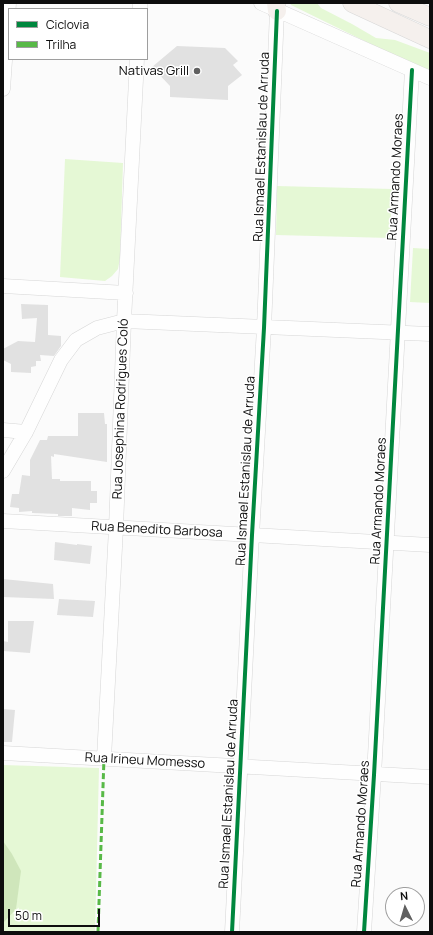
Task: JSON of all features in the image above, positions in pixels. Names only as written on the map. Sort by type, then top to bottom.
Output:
[{"type":"main road","points":[[352,3],[430,39]]},
{"type":"main road","points":[[398,3],[430,16]]},
{"type":"street","points":[[261,3],[276,7],[430,78]]},
{"type":"street","name":"Rua Ismael Estanislau de Arruda","points":[[232,932],[264,328],[276,7]]},
{"type":"street","points":[[3,89],[8,17]]},
{"type":"street","name":"Rua Josephina Rodrigues Coló","points":[[104,758],[137,60]]},
{"type":"street","name":"Rua Armando Moraes","points":[[364,932],[387,543],[412,70]]},
{"type":"street","points":[[3,286],[126,293]]},
{"type":"street","points":[[3,471],[26,432],[61,360],[76,340],[97,328],[124,321],[430,334]]},
{"type":"street","points":[[3,430],[26,432]]},
{"type":"street","name":"Rua Benedito Barbosa","points":[[3,521],[430,545]]},
{"type":"street","name":"Rua Irineu Momesso","points":[[3,753],[430,778]]},
{"type":"green space","points":[[290,3],[317,3],[321,8],[376,38],[395,40],[430,53],[430,73],[291,5]]},
{"type":"green space","points":[[65,159],[123,163],[120,258],[118,269],[105,281],[60,277]]},
{"type":"green space","points":[[277,186],[392,189],[390,238],[276,235]]},
{"type":"green space","points":[[413,248],[430,249],[430,303],[410,302]]},
{"type":"green space","points":[[3,765],[99,768],[95,932],[3,932]]},
{"type":"green space","points":[[3,841],[21,871],[16,909],[3,923]]},
{"type":"building","name":"Nativas Grill","points":[[177,46],[225,48],[238,61],[233,65],[242,75],[228,86],[228,100],[170,97],[170,86],[152,67]]},
{"type":"building","points":[[21,304],[48,305],[48,335],[61,336],[61,346],[54,356],[40,355],[41,361],[36,361],[36,366],[31,367],[31,373],[11,372],[11,364],[3,360],[3,349],[18,341],[35,342],[37,318],[22,319]]},
{"type":"building","points":[[78,413],[104,413],[105,424],[107,424],[107,462],[54,454],[54,457],[51,456],[52,479],[60,479],[60,481],[91,481],[91,491],[97,491],[97,503],[90,503],[90,510],[72,508],[72,516],[32,513],[32,511],[19,512],[19,508],[10,507],[12,494],[19,494],[22,475],[30,476],[30,460],[40,440],[47,440],[48,436],[78,436]]},
{"type":"building","points":[[55,542],[92,546],[90,564],[54,560]]},
{"type":"building","points":[[3,579],[53,584],[54,599],[3,597]]},
{"type":"building","points":[[59,599],[95,601],[93,617],[57,615]]},
{"type":"building","points":[[8,621],[34,621],[30,653],[3,651],[3,641],[8,642]]},
{"type":"building","points":[[3,709],[15,710],[12,742],[3,742]]},
{"type":"marked path","points":[[98,932],[104,758]]},
{"type":"cycle path","points":[[232,932],[264,328],[277,11]]},
{"type":"cycle path","points":[[364,932],[374,775],[412,70]]},
{"type":"place","name":"Nativas Grill","points":[[197,71]]}]
